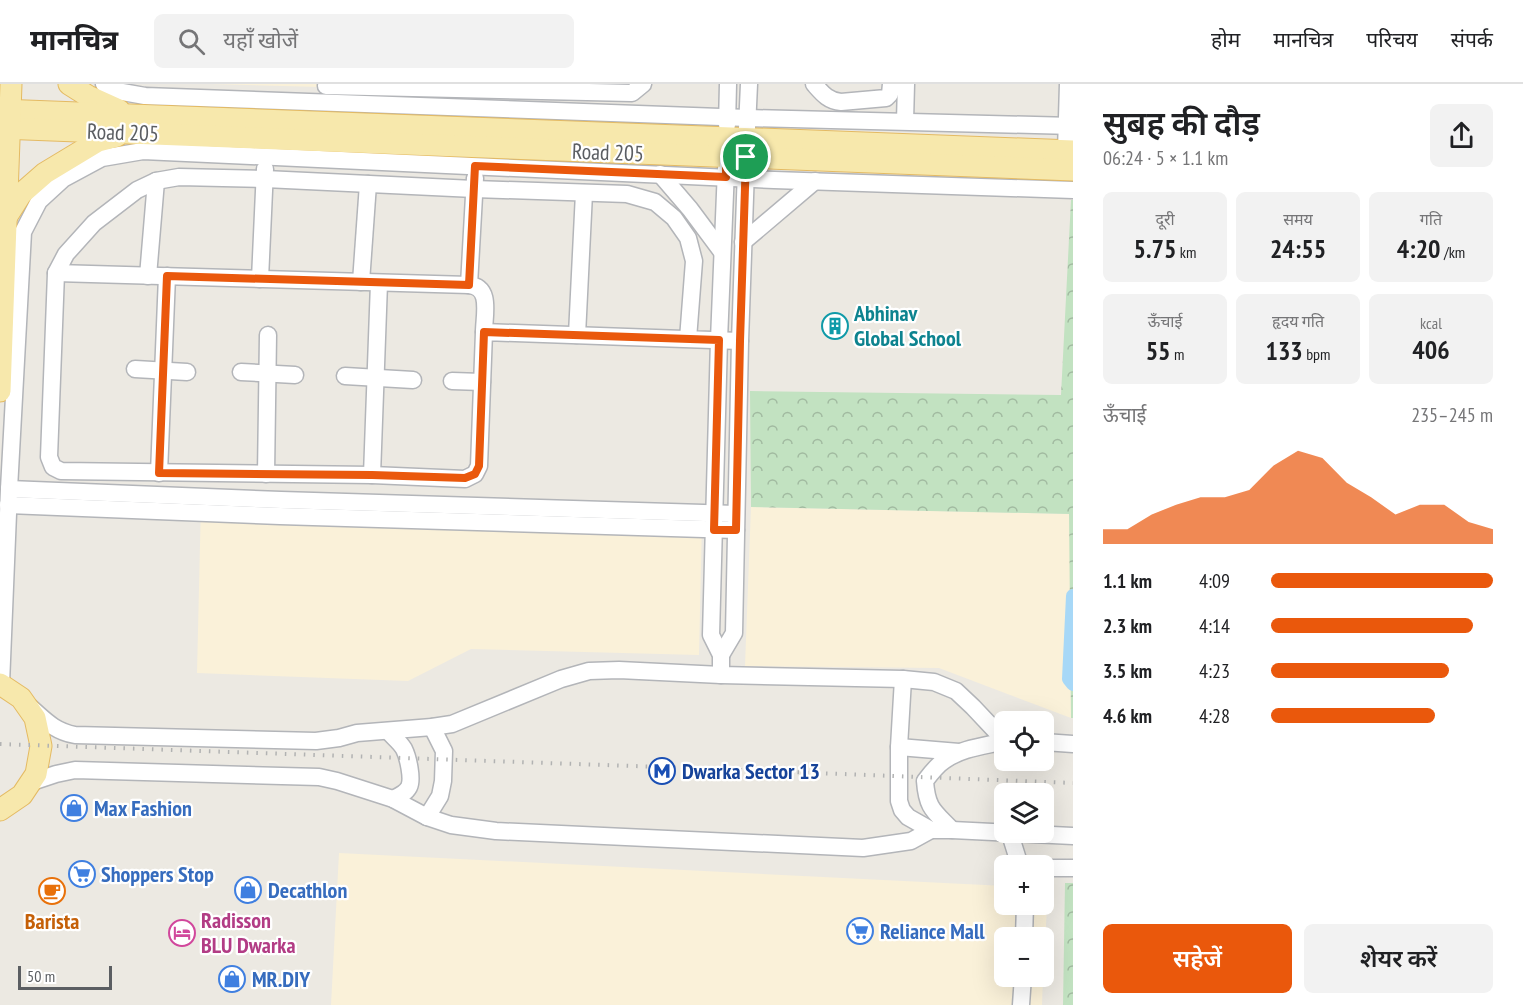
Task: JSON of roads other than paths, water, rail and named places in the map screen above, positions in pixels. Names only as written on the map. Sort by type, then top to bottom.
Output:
[{"type":"main road","points":[[0,391],[7,216],[5,119],[11,84]]},
{"type":"main road","points":[[69,84],[131,124]]},
{"type":"main road","name":"Road 205","points":[[131,124],[325,98],[737,147]]},
{"type":"main road","name":"Road 205","points":[[5,119],[131,124],[266,147],[737,147],[1071,157]]},
{"type":"main road","points":[[7,216],[21,194],[45,173],[131,124]]},
{"type":"main road","points":[[0,684],[21,698],[35,718],[41,746],[36,774],[22,795],[0,810]]},
{"type":"street","points":[[104,84],[117,91],[145,96],[325,98],[424,86],[575,88],[632,93],[643,84]]},
{"type":"street","points":[[721,655],[734,633],[743,242],[737,147],[728,84]]},
{"type":"street","points":[[721,675],[721,655],[711,635],[722,252],[737,147],[749,84]]},
{"type":"street","points":[[814,84],[828,99],[841,102],[886,98],[890,94],[891,84]]},
{"type":"street","points":[[905,121],[906,84]]},
{"type":"street","points":[[1068,84],[1071,157]]},
{"type":"street","points":[[0,684],[23,232],[39,201],[63,179],[102,158],[144,151],[266,147],[475,166],[660,174],[737,147],[905,121],[1070,126]]},
{"type":"street","points":[[260,279],[266,147]]},
{"type":"street","points":[[737,147],[815,181],[1073,190]]},
{"type":"street","points":[[469,285],[475,166]]},
{"type":"street","points":[[660,174],[722,252]]},
{"type":"street","points":[[56,273],[469,285],[477,286],[482,290],[484,296],[479,466],[475,474],[465,478],[61,471],[53,466],[49,457],[56,273],[66,254],[94,223],[136,190],[156,181],[179,177],[265,179],[627,194],[655,202],[675,218],[688,238],[694,261],[687,339]]},
{"type":"street","points":[[148,276],[156,181]]},
{"type":"street","points":[[743,242],[815,181]]},
{"type":"street","points":[[361,282],[368,184]]},
{"type":"street","points":[[577,335],[584,193]]},
{"type":"street","points":[[159,473],[167,276]]},
{"type":"street","points":[[372,475],[379,283]]},
{"type":"street","points":[[484,332],[740,341]]},
{"type":"street","points":[[267,474],[268,335]]},
{"type":"street","points":[[135,369],[187,372]]},
{"type":"street","points":[[241,372],[295,375]]},
{"type":"street","points":[[345,376],[413,380]]},
{"type":"street","points":[[452,381],[482,382]]},
{"type":"street","points":[[8,497],[281,500],[736,522]]},
{"type":"street","points":[[21,698],[52,727],[63,733],[75,735],[316,741],[339,738],[357,732],[452,724],[561,679],[589,672],[619,670],[903,679],[934,682],[956,691],[994,729]]},
{"type":"street","points":[[903,679],[899,801],[908,817],[931,830]]},
{"type":"street","points":[[427,817],[440,796],[443,781],[444,751],[432,727]]},
{"type":"street","points":[[388,731],[405,751],[408,758],[410,782],[408,789],[393,799]]},
{"type":"street","points":[[1054,743],[1073,744]]},
{"type":"street","points":[[952,830],[929,804],[926,781],[935,768],[959,752],[994,744]]},
{"type":"street","points":[[899,747],[959,752]]},
{"type":"street","points":[[30,783],[75,770],[319,777],[337,780],[393,799],[427,817],[451,825],[496,831],[863,848],[911,841],[931,830],[994,833]]},
{"type":"street","points":[[1054,835],[1073,836]]},
{"type":"street","points":[[1054,868],[1073,868]]},
{"type":"street","points":[[1021,1005],[1022,987]]},
{"type":"waterway","points":[[1073,596],[1069,679],[1073,684]]},
{"type":"railway","points":[[0,744],[1073,783]]},
{"type":"place","name":"Abhinav Global School","points":[[835,326]]},
{"type":"place","name":"Dwarka Sector 13","points":[[662,771]]},
{"type":"place","name":"Max Fashion","points":[[74,808]]},
{"type":"place","name":"Shoppers Stop","points":[[82,874]]},
{"type":"place","name":"Decathlon","points":[[248,890]]},
{"type":"place","name":"Barista","points":[[52,891]]},
{"type":"place","name":"Reliance Mall","points":[[860,931]]},
{"type":"place","name":"Radisson BLU Dwarka","points":[[182,933]]},
{"type":"place","name":"MR.DIY","points":[[232,979]]}]
